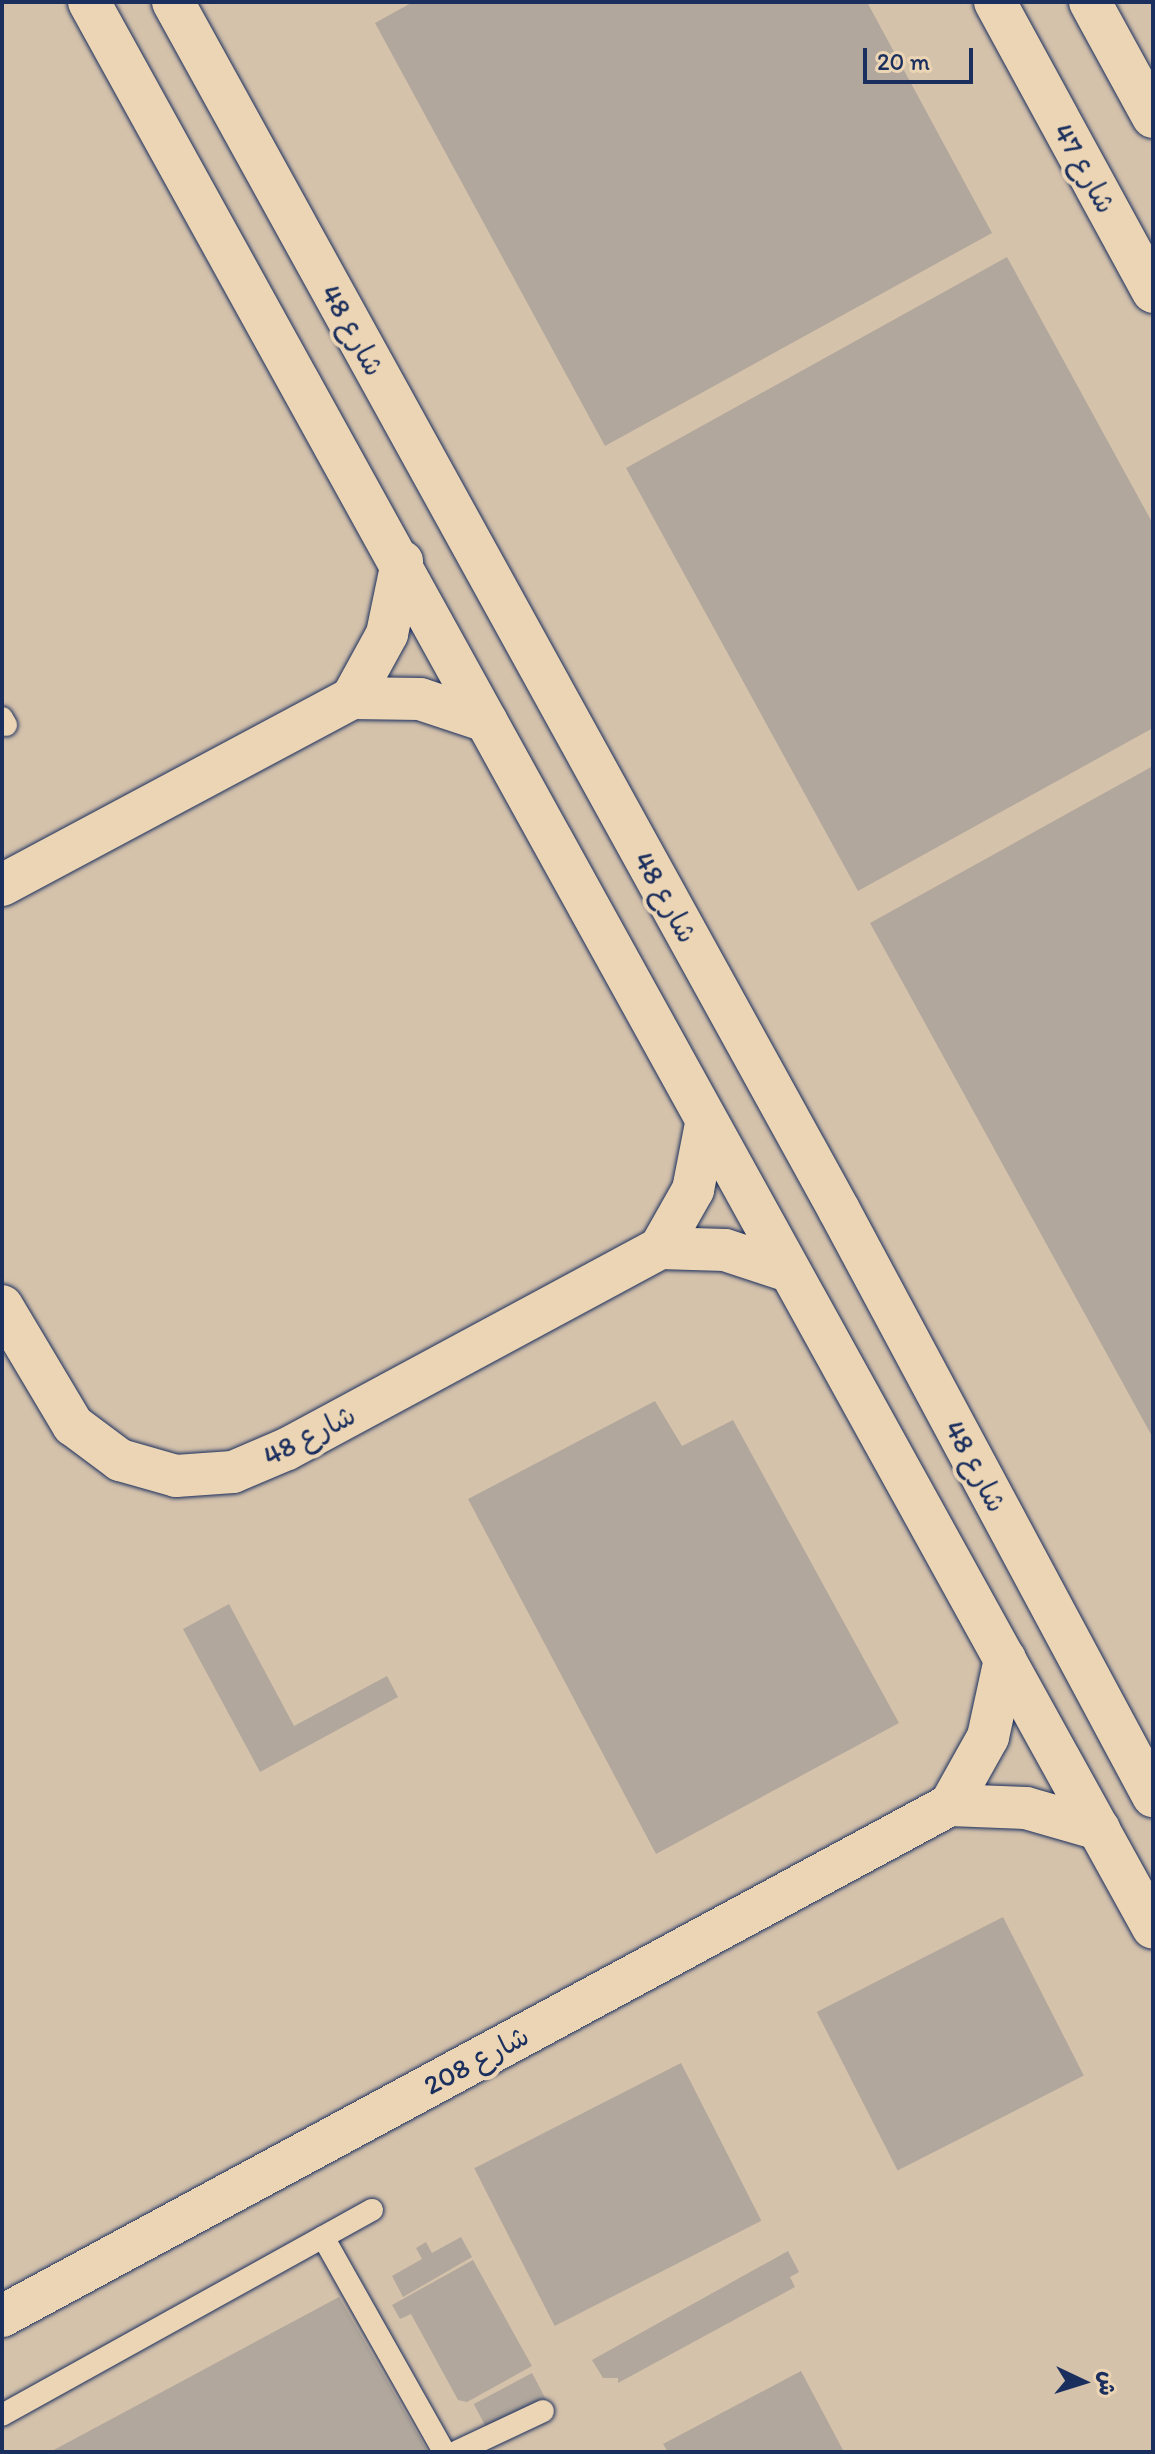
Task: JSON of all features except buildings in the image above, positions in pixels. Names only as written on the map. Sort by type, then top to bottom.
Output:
[{"type":"street","points":[[89,2],[402,562],[786,1270],[1153,1928]]},
{"type":"street","name":"شارع 48","points":[[173,2],[839,1210],[1153,1796]]},
{"type":"street","name":"شارع 47","points":[[995,2],[1153,292]]},
{"type":"street","points":[[1090,2],[1140,79],[1153,117]]},
{"type":"street","points":[[352,698],[387,634],[402,562]]},
{"type":"street","points":[[2,885],[352,698],[420,699],[486,721]]},
{"type":"street","points":[[706,1124],[693,1190],[660,1248],[725,1250],[786,1270]]},
{"type":"street","name":"شارع 48","points":[[2,1306],[73,1425],[120,1460],[176,1476],[233,1472],[287,1449],[660,1248]]},
{"type":"street","points":[[1005,1659],[988,1737],[950,1805],[1026,1808],[1099,1829]]},
{"type":"street","name":"شارع 208","points":[[2,2316],[950,1805]]},
{"type":"lane","points":[[2,2415],[372,2210]]},
{"type":"lane","points":[[323,2237],[444,2452]]},
{"type":"lane","points":[[456,2452],[543,2411]]},
{"type":"shaded area","points":[[2,2],[1153,2],[1153,2452],[2,2452]]}]
